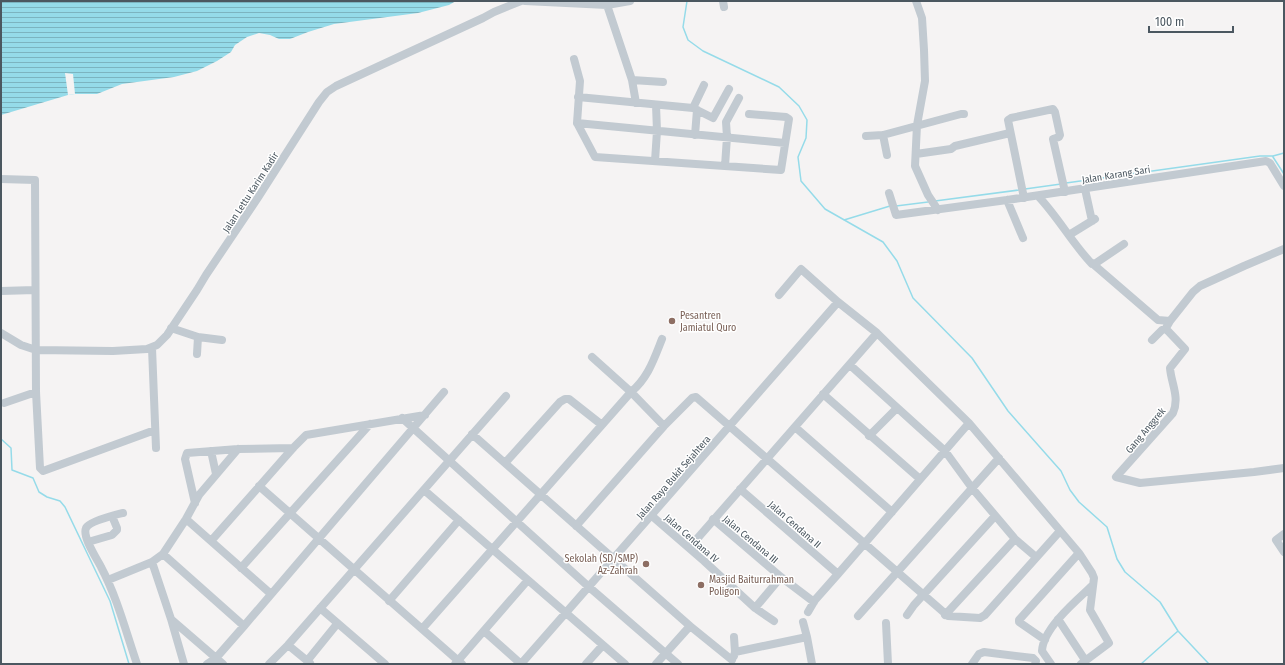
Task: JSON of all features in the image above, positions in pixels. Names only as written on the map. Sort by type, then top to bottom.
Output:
[{"type":"street","name":"Jalan Lettu Karim Kadir","points":[[152,348],[161,342],[171,328],[327,92],[336,86],[494,12],[521,1]]},
{"type":"street","points":[[525,1],[607,5],[630,1]]},
{"type":"street","points":[[916,1],[922,18],[925,81],[917,125],[915,169],[936,208]]},
{"type":"street","points":[[607,5],[632,80],[636,103]]},
{"type":"street","points":[[574,59],[579,76],[577,123],[595,156],[781,170],[789,121],[788,118],[749,114]]},
{"type":"street","points":[[632,80],[663,82]]},
{"type":"street","points":[[696,135],[695,109],[704,85]]},
{"type":"street","points":[[578,97],[695,109],[713,118],[729,89]]},
{"type":"street","points":[[725,166],[727,138],[726,122],[739,98]]},
{"type":"street","points":[[655,161],[657,131],[656,105]]},
{"type":"street","points":[[1024,196],[1010,133],[1009,119],[1053,109],[1060,136],[1053,139],[1064,186]]},
{"type":"street","points":[[866,136],[883,135],[964,114]]},
{"type":"street","points":[[577,123],[785,143]]},
{"type":"street","points":[[916,154],[951,149],[955,146],[1010,133]]},
{"type":"street","points":[[883,135],[887,156]]},
{"type":"street","name":"Jalan Karang Sari","points":[[889,193],[896,214],[1007,200],[1024,196],[1038,196],[1064,186],[1085,189],[1266,162],[1270,164],[1284,186]]},
{"type":"street","points":[[1,179],[35,180],[36,392],[40,468],[43,471],[155,430]]},
{"type":"street","points":[[1069,235],[1094,220],[1085,189]]},
{"type":"street","points":[[1038,196],[1050,208],[1078,249],[1093,264],[1158,320],[1168,325]]},
{"type":"street","points":[[1007,200],[1023,238]]},
{"type":"street","points":[[1093,264],[1124,244]]},
{"type":"street","points":[[1152,340],[1168,325],[1193,292],[1204,284],[1284,249]]},
{"type":"street","points":[[779,295],[801,269],[838,302],[877,333],[970,423],[1078,553],[1092,573],[1094,578],[1090,610],[1108,643],[1083,662],[1058,619]]},
{"type":"street","points":[[1,290],[35,290]]},
{"type":"street","name":"Jalan Raya Bukit Sejahtera","points":[[521,664],[838,302]]},
{"type":"street","name":"Gang Anggrek","points":[[1168,325],[1167,330],[1185,349],[1171,366],[1170,370],[1176,406],[1173,413],[1116,477],[1140,483],[1284,468]]},
{"type":"street","points":[[171,328],[198,337],[222,340]]},
{"type":"street","points":[[1,333],[21,346],[36,350],[113,351],[152,348],[156,448]]},
{"type":"street","points":[[689,548],[877,333]]},
{"type":"street","points":[[197,354],[198,337]]},
{"type":"street","points":[[422,629],[631,392],[639,386],[646,376],[662,339]]},
{"type":"street","points":[[592,358],[631,392],[664,426]]},
{"type":"street","points":[[850,364],[945,450],[972,488],[995,516],[1015,539],[1036,557]]},
{"type":"street","points":[[4,403],[36,392]]},
{"type":"street","points":[[207,664],[216,658],[244,626],[444,392]]},
{"type":"street","points":[[823,394],[869,436],[920,479]]},
{"type":"street","points":[[269,664],[288,645],[506,396]]},
{"type":"street","points":[[576,526],[664,426],[692,398],[696,397],[946,615],[953,617],[982,617],[1060,531]]},
{"type":"street","points":[[505,463],[560,402],[565,399],[569,399],[602,425]]},
{"type":"street","points":[[869,436],[897,408]]},
{"type":"street","points":[[211,541],[302,438],[308,434],[425,415]]},
{"type":"street","points":[[402,418],[589,587],[678,664]]},
{"type":"street","points":[[808,612],[814,602],[838,574],[970,423]]},
{"type":"street","points":[[242,568],[370,424]]},
{"type":"street","points":[[795,427],[892,512]]},
{"type":"street","points":[[472,434],[690,626],[733,658]]},
{"type":"street","points":[[195,504],[185,457],[189,452],[293,448]]},
{"type":"street","points":[[108,580],[152,562],[163,554],[186,520],[199,495],[238,449]]},
{"type":"street","points":[[211,451],[216,474]]},
{"type":"street","points":[[858,616],[999,458]]},
{"type":"street","points":[[259,486],[422,629],[458,663],[528,580]]},
{"type":"street","name":"Jalan Cendana II","points":[[740,489],[838,574]]},
{"type":"street","points":[[424,490],[625,664]]},
{"type":"street","points":[[122,513],[88,525],[86,530],[88,542],[108,580],[137,664]]},
{"type":"street","points":[[88,542],[115,533],[117,528],[112,516]]},
{"type":"street","name":"Jalan Cendana IV","points":[[652,516],[755,608],[774,621]]},
{"type":"street","points":[[907,615],[995,516]]},
{"type":"street","name":"Jalan Cendana III","points":[[713,519],[781,577],[814,602]]},
{"type":"street","points":[[186,520],[271,594]]},
{"type":"street","points":[[390,601],[459,520]]},
{"type":"street","points":[[1284,534],[1276,540],[1284,552]]},
{"type":"street","points":[[946,615],[1015,539]]},
{"type":"street","points":[[1045,640],[1019,620],[1078,553]]},
{"type":"street","points":[[163,554],[244,626]]},
{"type":"street","points":[[152,562],[184,664]]},
{"type":"street","points":[[755,608],[781,577]]},
{"type":"street","points":[[1051,664],[1042,651],[1045,640],[1058,619],[1093,585]]},
{"type":"street","points":[[320,608],[385,664]]},
{"type":"street","points":[[171,619],[223,664]]},
{"type":"street","points":[[803,622],[812,664]]},
{"type":"street","points":[[886,623],[888,664]]},
{"type":"street","points":[[288,645],[308,662],[337,624]]},
{"type":"street","points":[[656,664],[690,626]]},
{"type":"street","points":[[484,631],[521,664]]},
{"type":"street","points":[[733,658],[734,637]]},
{"type":"street","points":[[733,658],[807,637]]},
{"type":"street","points":[[586,664],[603,645]]},
{"type":"street","points":[[972,664],[979,654],[984,652],[1033,658],[1036,660],[1035,664]]},
{"type":"water","points":[[1,1],[456,1],[449,5],[418,13],[334,24],[290,39],[279,39],[270,35],[259,33],[247,37],[235,45],[231,52],[197,71],[174,77],[122,84],[97,94],[68,95],[1,115]]},
{"type":"pier","points":[[65,73],[73,74],[75,94],[68,95]]},
{"type":"waterway","points":[[687,1],[683,27],[688,40],[703,51],[779,87],[799,106],[807,120],[806,138],[798,157],[801,181],[825,209],[883,242],[897,261],[913,298],[972,358],[1008,411],[1061,471],[1070,490],[1079,502],[1107,527],[1117,559],[1125,572],[1160,602],[1178,631],[1209,664]]},
{"type":"waterway","points":[[1066,183],[1260,156],[1273,156],[1284,153]]},
{"type":"waterway","points":[[1273,157],[1284,174]]},
{"type":"waterway","points":[[1025,189],[1061,184]]},
{"type":"waterway","points":[[935,201],[1019,190]]},
{"type":"waterway","points":[[896,206],[928,202]]},
{"type":"waterway","points":[[844,220],[890,206]]},
{"type":"waterway","points":[[1,439],[11,448],[12,470],[33,478],[39,492],[47,497],[60,501],[65,507],[110,601],[129,664]]},
{"type":"waterway","points":[[1141,664],[1178,631]]},
{"type":"place","name":"Pesantren Jamiatul Quro","points":[[672,321]]},
{"type":"place","name":"Sekolah (SD/SMP) Az-Zahrah","points":[[646,564]]},
{"type":"place","name":"Masjid Baiturrahman Poligon","points":[[701,585]]}]
